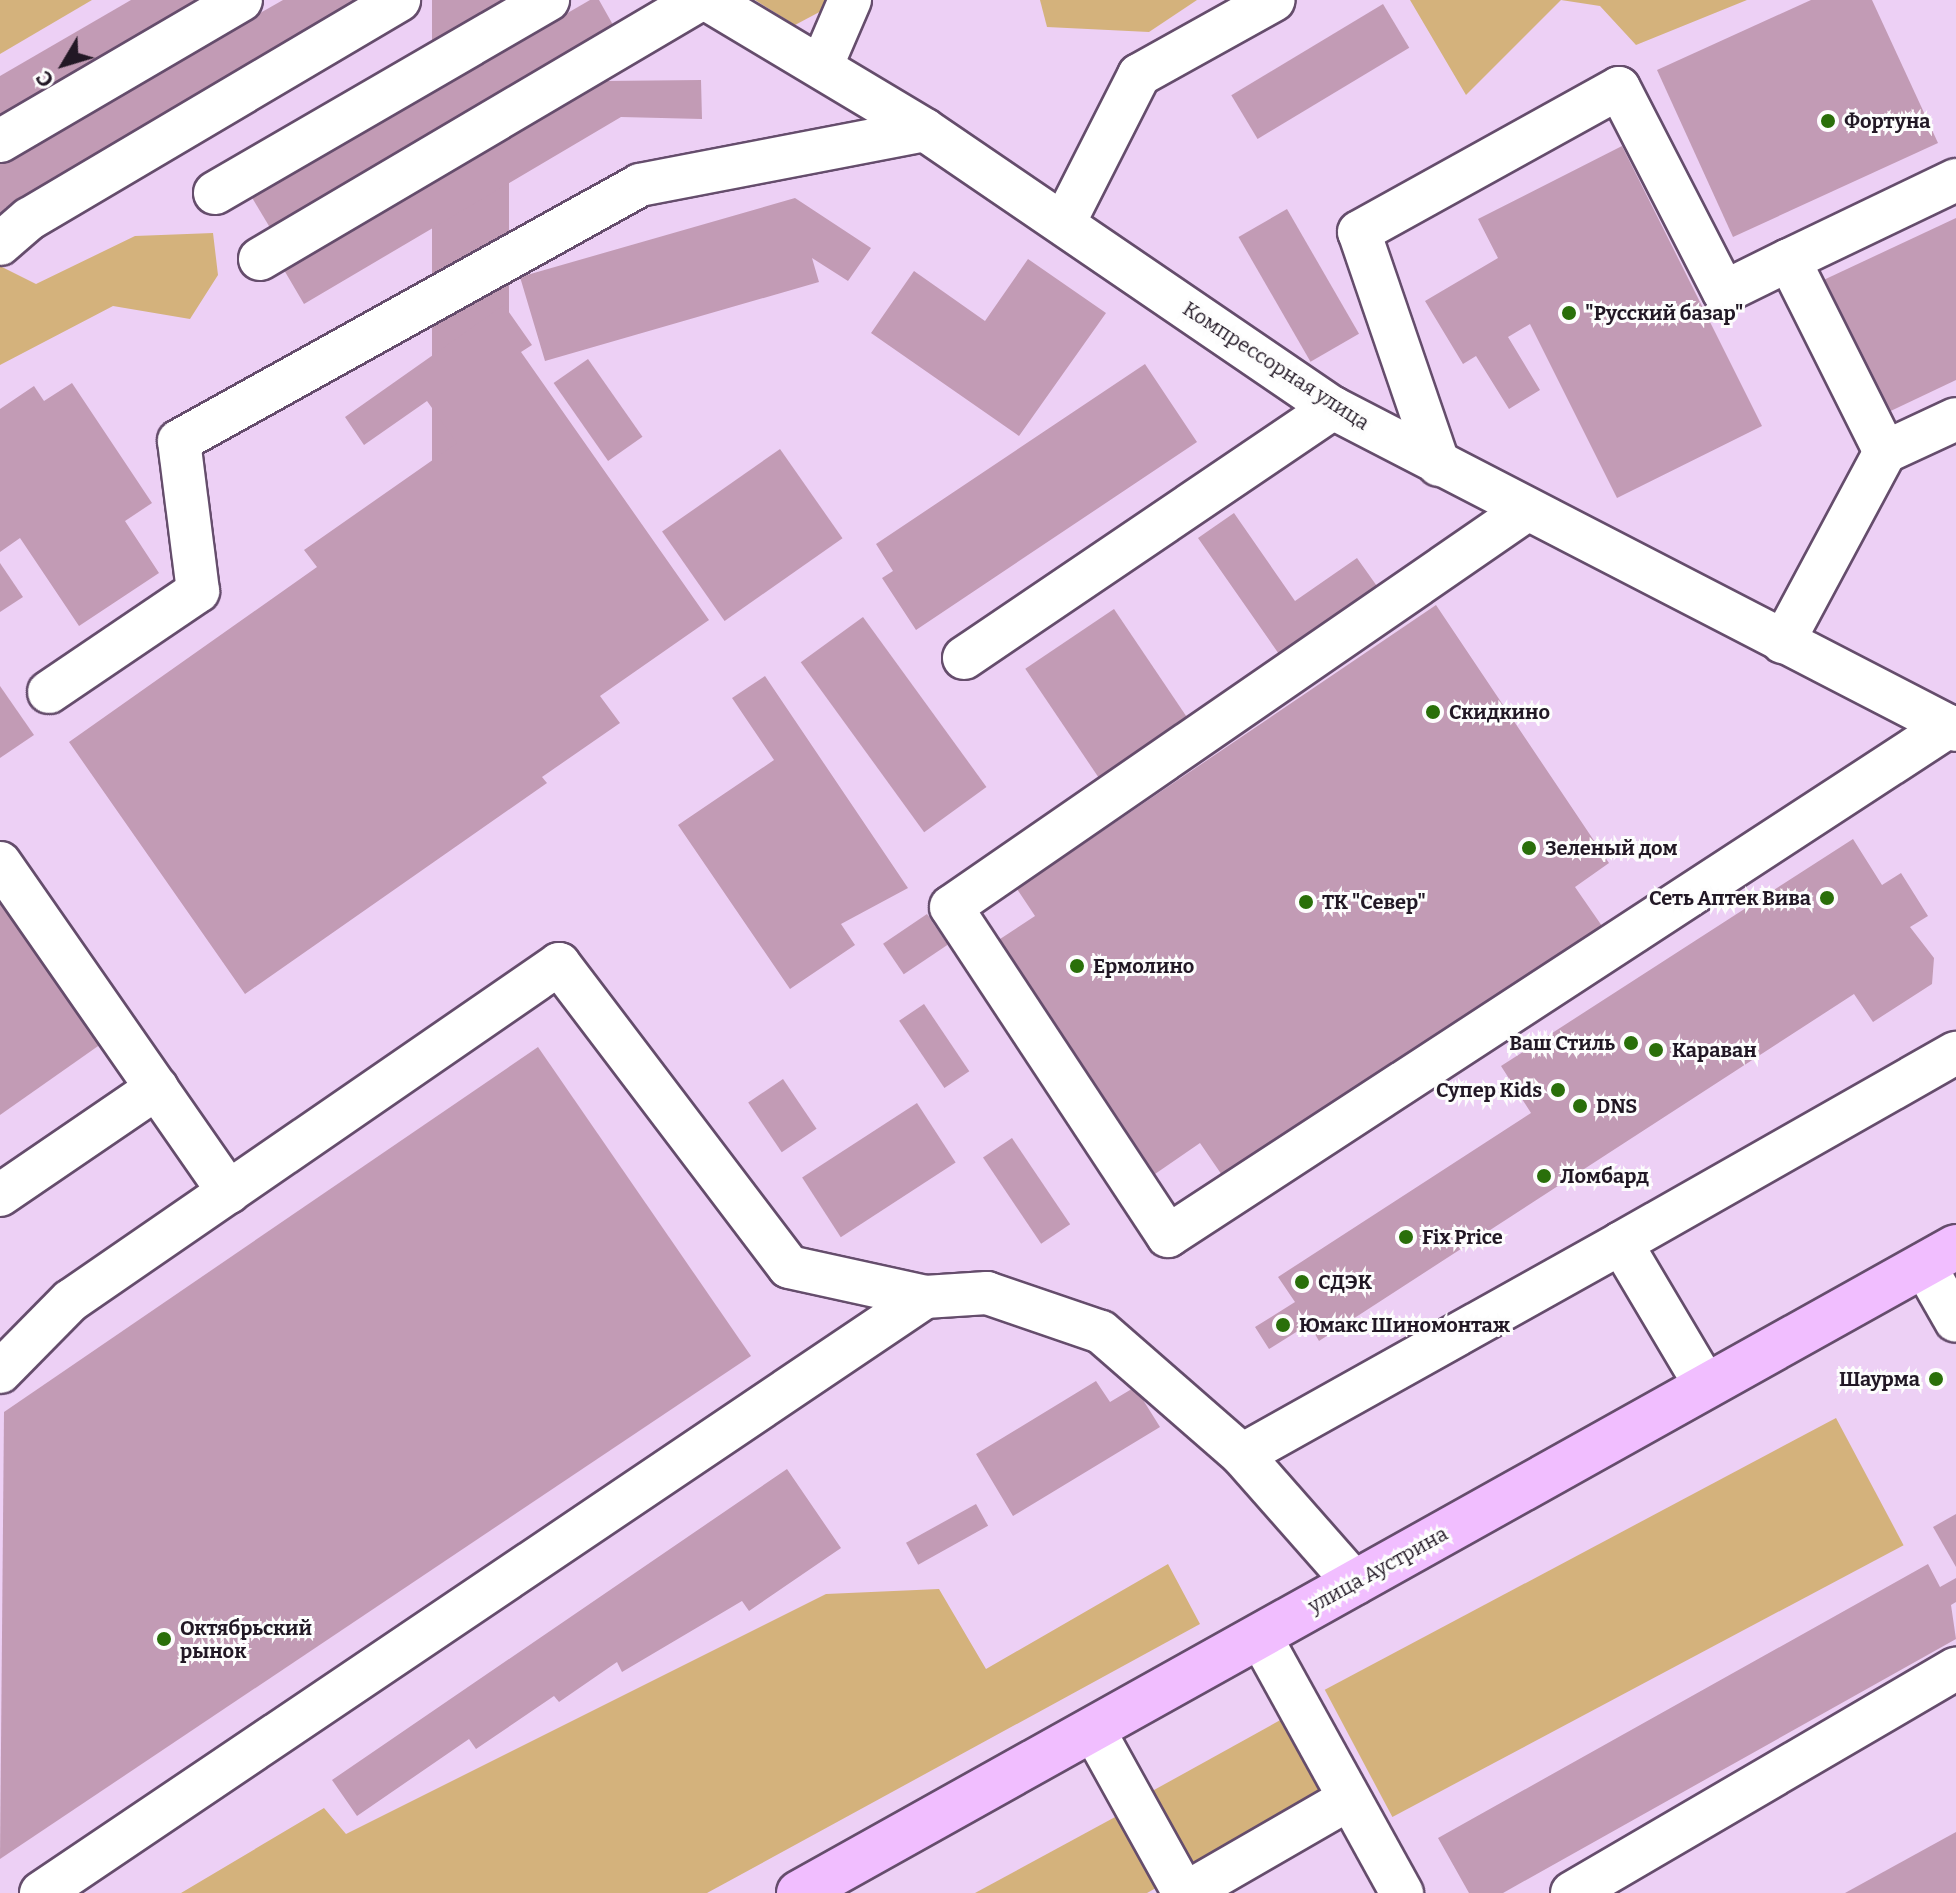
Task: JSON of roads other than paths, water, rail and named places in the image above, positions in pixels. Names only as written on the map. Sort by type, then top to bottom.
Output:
[{"type":"main road","name":"улица Аустрина","points":[[799,1893],[1940,1256]]},
{"type":"street","points":[[0,141],[241,0]]},
{"type":"street","points":[[0,244],[29,219],[399,0]]},
{"type":"street","points":[[215,193],[548,0]]},
{"type":"street","points":[[260,259],[699,0]]},
{"type":"street","name":"Компрессорная улица","points":[[708,0],[822,65],[925,130],[1333,408],[1525,511],[1953,728]]},
{"type":"street","points":[[822,65],[850,0]]},
{"type":"street","points":[[1064,223],[1139,75],[1274,0]]},
{"type":"street","points":[[1439,465],[1359,232],[1619,88],[1724,292],[1956,180]]},
{"type":"street","points":[[49,692],[198,591],[179,441],[640,185],[925,130]]},
{"type":"street","points":[[1789,260],[1885,452]]},
{"type":"street","points":[[964,658],[1333,408]]},
{"type":"street","points":[[1783,642],[1885,452],[1956,419]]},
{"type":"street","points":[[1525,511],[951,907],[1168,1236],[1953,728]]},
{"type":"street","points":[[0,863],[229,1192]]},
{"type":"street","points":[[0,1372],[70,1301],[559,964],[789,1267],[925,1297],[987,1293],[1101,1332],[1242,1455],[1355,1583]]},
{"type":"street","points":[[1242,1455],[1956,1053]]},
{"type":"street","points":[[0,1195],[157,1088]]},
{"type":"street","points":[[1621,1243],[1706,1386]]},
{"type":"street","points":[[1940,1256],[1956,1321]]},
{"type":"street","points":[[41,1893],[925,1297]]},
{"type":"street","points":[[1260,1636],[1402,1893]]},
{"type":"street","points":[[1572,1893],[1956,1669]]},
{"type":"street","points":[[1093,1729],[1185,1893],[1349,1799]]},
{"type":"place","name":"Фортуна","points":[[1828,121]]},
{"type":"place","name":"\"Русский базар\"","points":[[1569,313]]},
{"type":"place","name":"Скидкино","points":[[1433,712]]},
{"type":"place","name":"Зеленый дом","points":[[1529,848]]},
{"type":"place","name":"Сеть Аптек Вива","points":[[1827,898]]},
{"type":"place","name":"ТК \"Север\"","points":[[1306,902]]},
{"type":"place","name":"Ермолино","points":[[1077,966]]},
{"type":"place","name":"Ваш Стиль","points":[[1631,1043]]},
{"type":"place","name":"Караван","points":[[1656,1050]]},
{"type":"place","name":"Супер Kids","points":[[1558,1090]]},
{"type":"place","name":"DNS","points":[[1580,1106]]},
{"type":"place","name":"Ломбард","points":[[1544,1176]]},
{"type":"place","name":"Fix Price","points":[[1406,1237]]},
{"type":"place","name":"СДЭК","points":[[1302,1282]]},
{"type":"place","name":"Юмакс Шиномонтаж","points":[[1283,1325]]},
{"type":"place","name":"Шаурма","points":[[1936,1379]]},
{"type":"place","name":"Октябрьский рынок","points":[[164,1639]]}]
